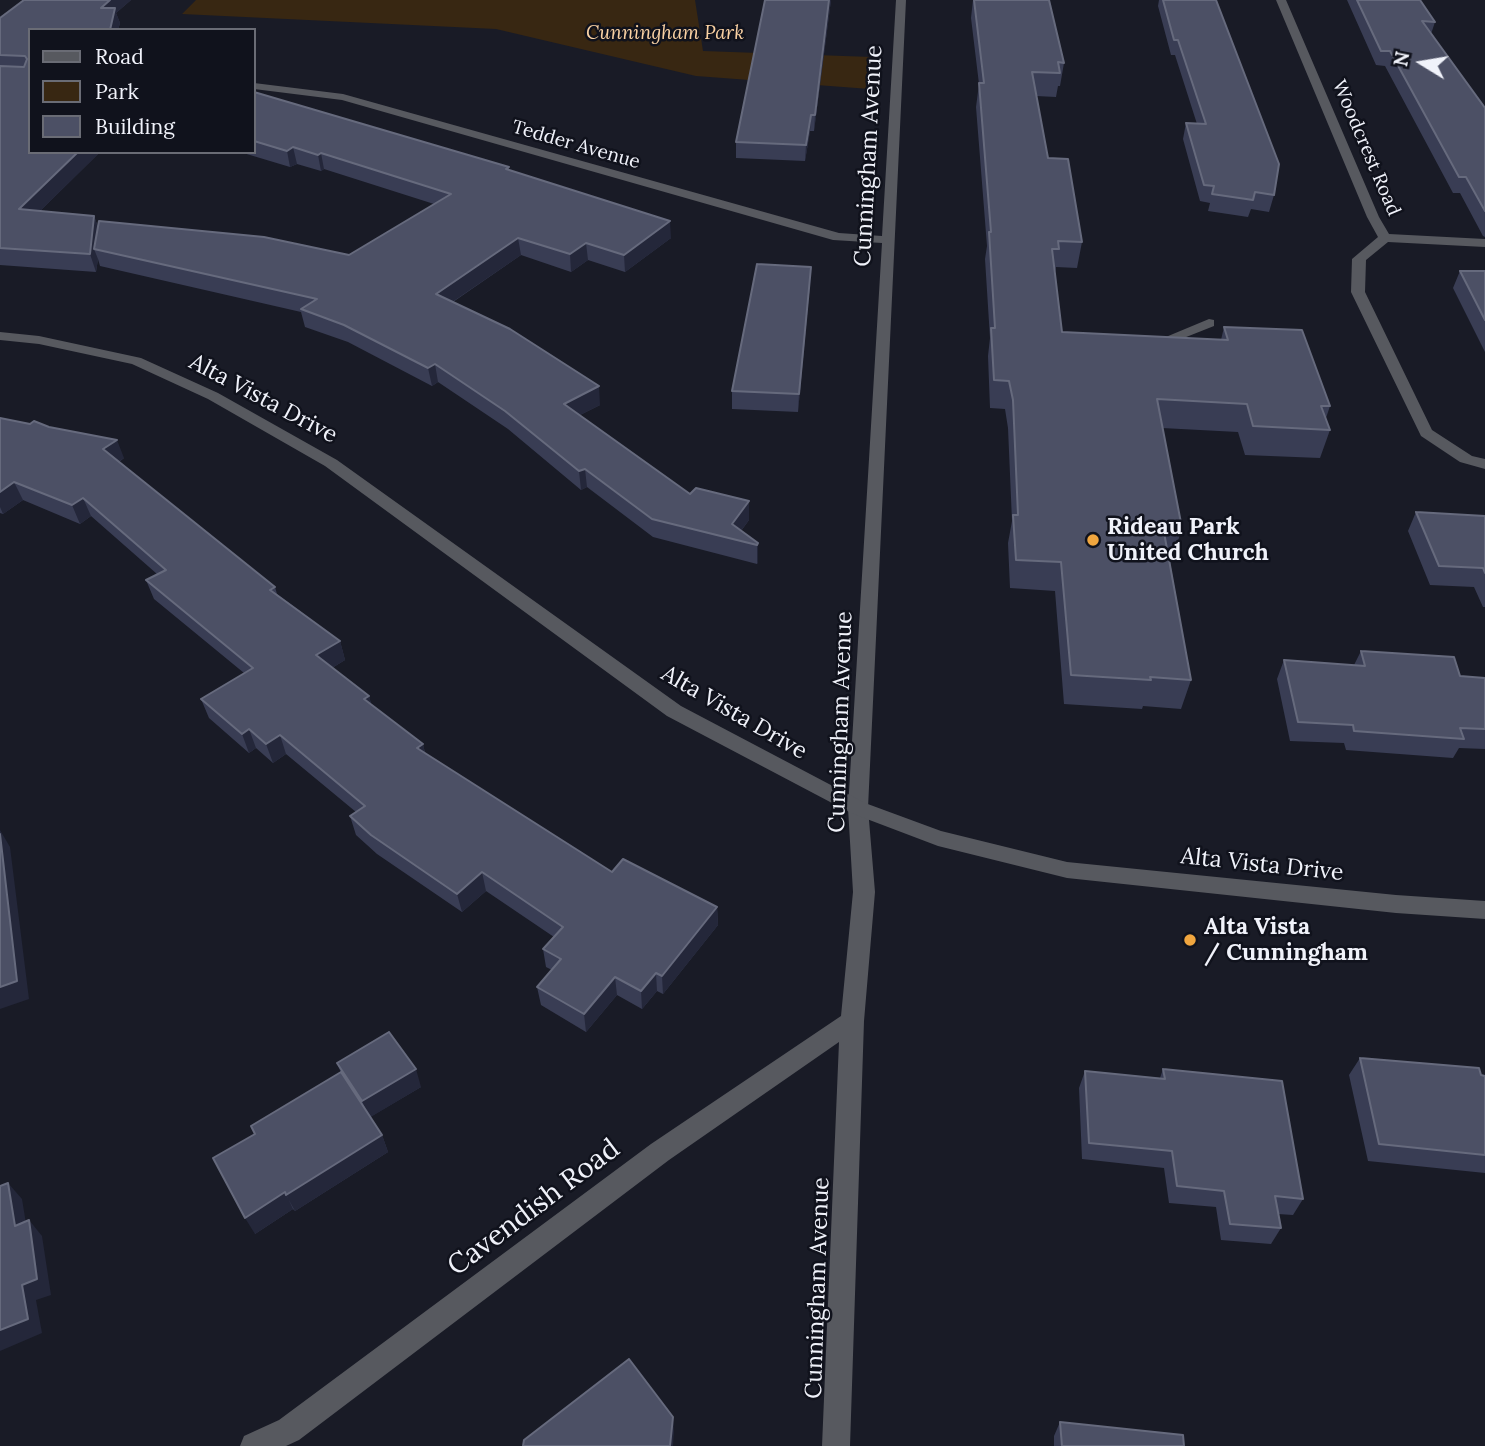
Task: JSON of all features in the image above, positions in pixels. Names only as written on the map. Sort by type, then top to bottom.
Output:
[{"type":"street","name":"Cunningham Avenue","points":[[836,1446],[852,1021],[864,891],[858,808],[901,0]]},
{"type":"street","name":"Woodcrest Road","points":[[1281,0],[1373,217],[1385,238],[1359,259],[1358,292],[1426,433],[1466,459],[1485,464]]},
{"type":"street","name":"Tedder Avenue","points":[[256,86],[343,97],[838,237],[889,240]]},
{"type":"street","points":[[1385,238],[1485,243]]},
{"type":"street","points":[[1156,344],[1209,323]]},
{"type":"street","name":"Alta Vista Drive","points":[[0,336],[40,340],[136,361],[213,396],[331,463],[674,711],[858,808],[938,838],[1067,870],[1396,904],[1485,910]]},
{"type":"street","name":"Cavendish Road","points":[[254,1446],[289,1430],[660,1152],[852,1021]]},
{"type":"green space","name":"Cunningham Park","points":[[196,0],[695,0],[703,51],[872,57],[870,89],[696,76],[496,29],[182,14]]},
{"type":"building","points":[[24,0],[110,0],[101,8],[115,8],[110,28],[28,28],[28,154],[76,154],[19,209],[94,216],[90,254],[0,248],[0,66],[24,67],[27,59],[25,56],[0,55],[0,18]]},
{"type":"building","points":[[765,0],[829,0],[815,115],[811,115],[806,145],[736,142]]},
{"type":"building","points":[[974,0],[1049,0],[1064,63],[1058,62],[1060,73],[1032,72],[1048,158],[1068,159],[1082,242],[1058,241],[1059,249],[1052,249],[1062,332],[1228,340],[1224,327],[1302,330],[1330,406],[1321,406],[1330,430],[1253,426],[1247,404],[1157,399],[1182,528],[1163,527],[1191,680],[1071,675],[1061,562],[1016,560],[1013,515],[1018,515],[1013,400],[1009,381],[994,380],[991,232],[979,83],[984,83]]},
{"type":"building","points":[[1163,0],[1216,0],[1279,164],[1274,195],[1255,192],[1253,200],[1212,194],[1214,186],[1204,185],[1186,123],[1206,124],[1178,40],[1174,40]]},
{"type":"building","points":[[1357,0],[1420,0],[1435,22],[1422,21],[1485,108],[1485,211],[1466,177],[1459,177],[1390,51],[1381,51]]},
{"type":"building","points":[[256,93],[509,167],[506,169],[670,221],[624,255],[586,243],[570,254],[518,238],[436,294],[510,329],[599,386],[564,404],[690,494],[696,488],[749,501],[732,524],[758,543],[757,545],[652,519],[585,469],[579,471],[505,411],[435,364],[428,368],[344,325],[301,309],[317,299],[94,249],[99,221],[264,237],[349,255],[451,194],[321,153],[318,155],[293,147],[287,151],[256,142]]},
{"type":"building","points":[[757,264],[811,267],[799,394],[732,391]]},
{"type":"building","points":[[1460,271],[1485,271],[1485,320]]},
{"type":"building","points":[[0,418],[30,424],[34,421],[49,427],[117,440],[103,449],[275,587],[270,590],[340,641],[316,655],[369,696],[364,699],[423,744],[417,748],[612,872],[623,859],[717,907],[662,976],[656,973],[641,991],[615,977],[584,1014],[537,987],[561,959],[543,949],[563,927],[482,872],[457,894],[371,835],[350,816],[365,806],[280,735],[266,744],[249,729],[242,734],[201,699],[253,668],[146,580],[166,570],[83,498],[72,505],[14,482],[0,492]]},
{"type":"building","points":[[1416,512],[1485,516],[1485,573],[1483,568],[1439,566]]},
{"type":"building","points":[[1361,651],[1454,657],[1460,676],[1485,678],[1485,729],[1460,728],[1464,739],[1354,731],[1353,725],[1298,722],[1284,660],[1365,666]]},
{"type":"building","points":[[0,834],[17,981],[0,987]]},
{"type":"building","points":[[389,1032],[416,1069],[362,1101],[337,1063]]},
{"type":"building","points":[[1360,1058],[1479,1068],[1481,1075],[1485,1076],[1485,1155],[1379,1144]]},
{"type":"building","points":[[1163,1069],[1282,1081],[1303,1199],[1275,1196],[1281,1228],[1230,1224],[1224,1191],[1177,1186],[1172,1151],[1089,1143],[1085,1071],[1165,1079]]},
{"type":"building","points":[[341,1072],[382,1135],[245,1218],[213,1158],[255,1134],[251,1126]]},
{"type":"building","points":[[8,1183],[15,1226],[29,1220],[37,1279],[22,1285],[28,1319],[0,1330],[0,1186]]},
{"type":"building","points":[[629,1359],[673,1417],[670,1446],[523,1446],[524,1440]]},
{"type":"building","points":[[1060,1422],[1183,1435],[1184,1446],[1062,1446]]},
{"type":"place","name":"Rideau Park United Church","points":[[1093,540]]},
{"type":"place","name":"Alta Vista / Cunningham","points":[[1190,940]]}]
